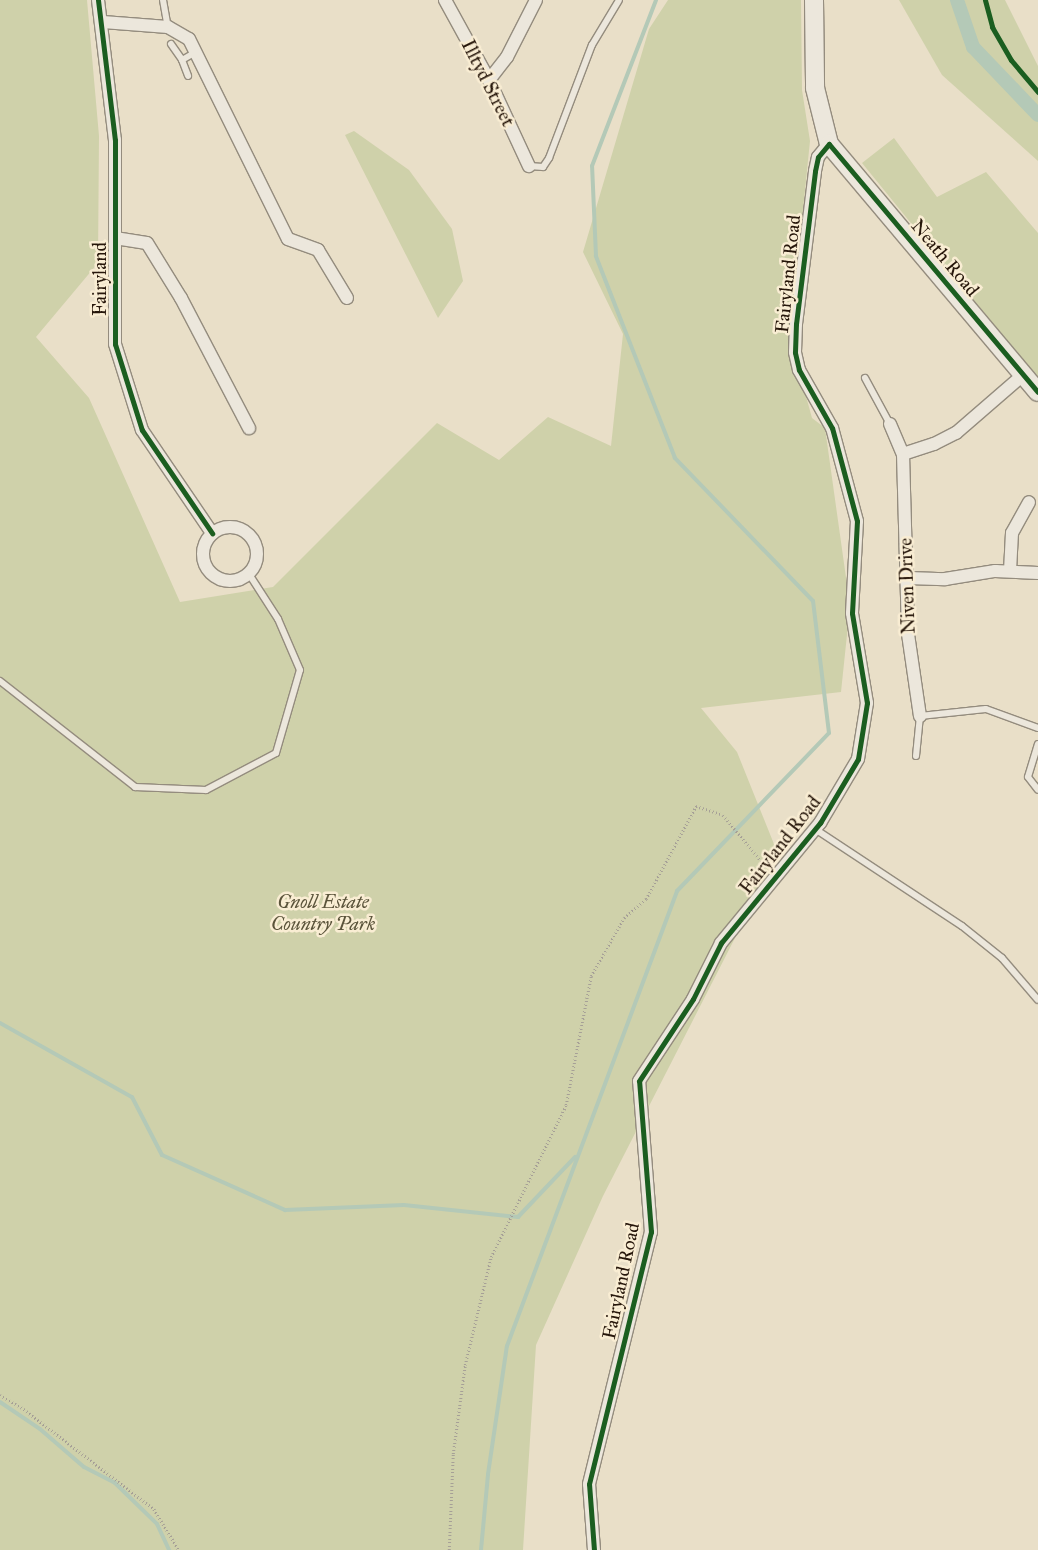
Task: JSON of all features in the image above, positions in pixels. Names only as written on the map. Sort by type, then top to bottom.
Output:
[{"type":"main road","points":[[814,0],[815,88],[829,144]]},
{"type":"main road","name":"Neath Road","points":[[829,144],[1038,392]]},
{"type":"street","name":"Fairyland","points":[[98,0],[103,22],[115,140],[115,344],[142,430],[212,533]]},
{"type":"street","name":"Illtyd Street","points":[[445,0],[488,80],[529,166]]},
{"type":"street","points":[[488,80],[507,58],[536,0]]},
{"type":"street","points":[[103,22],[168,27],[189,39],[197,51],[288,239],[318,250],[347,298]]},
{"type":"street","name":"Fairyland Road","points":[[594,1550],[589,1484],[651,1232],[639,1081],[693,999],[720,944],[816,829],[858,759],[867,703],[852,614],[857,521],[832,428],[799,370],[795,352],[815,171],[818,157],[829,144]]},
{"type":"street","name":"Fairyland","points":[[115,238],[147,243],[180,298],[249,428]]},
{"type":"street","points":[[890,424],[903,454],[956,433],[1023,375]]},
{"type":"street","name":"Niven Drive","points":[[903,454],[908,578],[908,634],[920,716]]},
{"type":"street","points":[[1010,571],[1012,532],[1029,502]]},
{"type":"street","points":[[230,526],[247,532],[258,550],[257,560],[249,574],[232,582],[222,580],[209,572],[203,554],[204,545],[212,533],[230,526]]},
{"type":"street","points":[[908,578],[945,579],[1010,571],[1038,573]]},
{"type":"lane","points":[[163,0],[168,27]]},
{"type":"lane","points":[[529,166],[543,167],[549,158],[592,45],[619,0]]},
{"type":"lane","points":[[171,44],[182,60],[188,76]]},
{"type":"lane","points":[[182,60],[197,51]]},
{"type":"lane","points":[[865,378],[890,424]]},
{"type":"lane","points":[[0,681],[135,787],[206,790],[276,753],[300,670],[278,619],[249,574]]},
{"type":"lane","points":[[916,756],[920,716],[986,709],[1038,728]]},
{"type":"lane","points":[[1038,744],[1028,777],[1038,790]]},
{"type":"lane","points":[[816,829],[962,926],[1002,958],[1038,1000]]},
{"type":"path","points":[[449,1550],[453,1454],[465,1365],[491,1257],[566,1105],[591,976],[624,918],[646,899],[696,806],[724,815],[775,878]]},
{"type":"path","points":[[0,1396],[21,1407],[154,1509],[179,1550]]},
{"type":"green space","name":"Gnoll Estate Country Park","points":[[0,0],[87,0],[99,136],[98,263],[36,337],[89,398],[180,602],[273,587],[437,423],[499,460],[548,417],[611,446],[623,334],[583,252],[649,29],[668,0],[801,0],[802,90],[810,141],[790,338],[812,418],[825,428],[850,606],[841,692],[701,708],[737,752],[778,854],[603,1196],[536,1345],[523,1550],[0,1550]]},
{"type":"green space","points":[[899,0],[1005,0],[1038,66],[1038,161],[942,75]]},
{"type":"green space","points":[[354,131],[409,170],[452,229],[463,281],[438,318],[345,135]]},
{"type":"green space","points":[[894,138],[937,197],[986,172],[1038,233],[1038,379],[862,163]]},
{"type":"waterway","points":[[481,1550],[488,1474],[507,1346],[677,891],[829,733],[813,601],[675,458],[596,256],[592,166],[656,0]]},
{"type":"waterway","points":[[957,0],[973,47],[1038,115]]},
{"type":"waterway","points":[[0,1023],[132,1097],[162,1155],[285,1210],[404,1205],[518,1217],[575,1157]]},
{"type":"waterway","points":[[0,1402],[40,1429],[84,1467],[114,1482],[157,1524],[169,1550]]},
{"type":"cycle path","points":[[98,0],[115,140],[115,344],[142,430],[212,533]]},
{"type":"cycle path","points":[[985,0],[992,27],[1011,60],[1038,92]]},
{"type":"cycle path","points":[[594,1550],[589,1484],[651,1232],[639,1081],[693,999],[721,943],[820,823],[858,759],[867,703],[852,613],[857,521],[832,428],[799,370],[795,352],[796,324],[815,171],[818,157],[829,144],[1038,392]]}]
